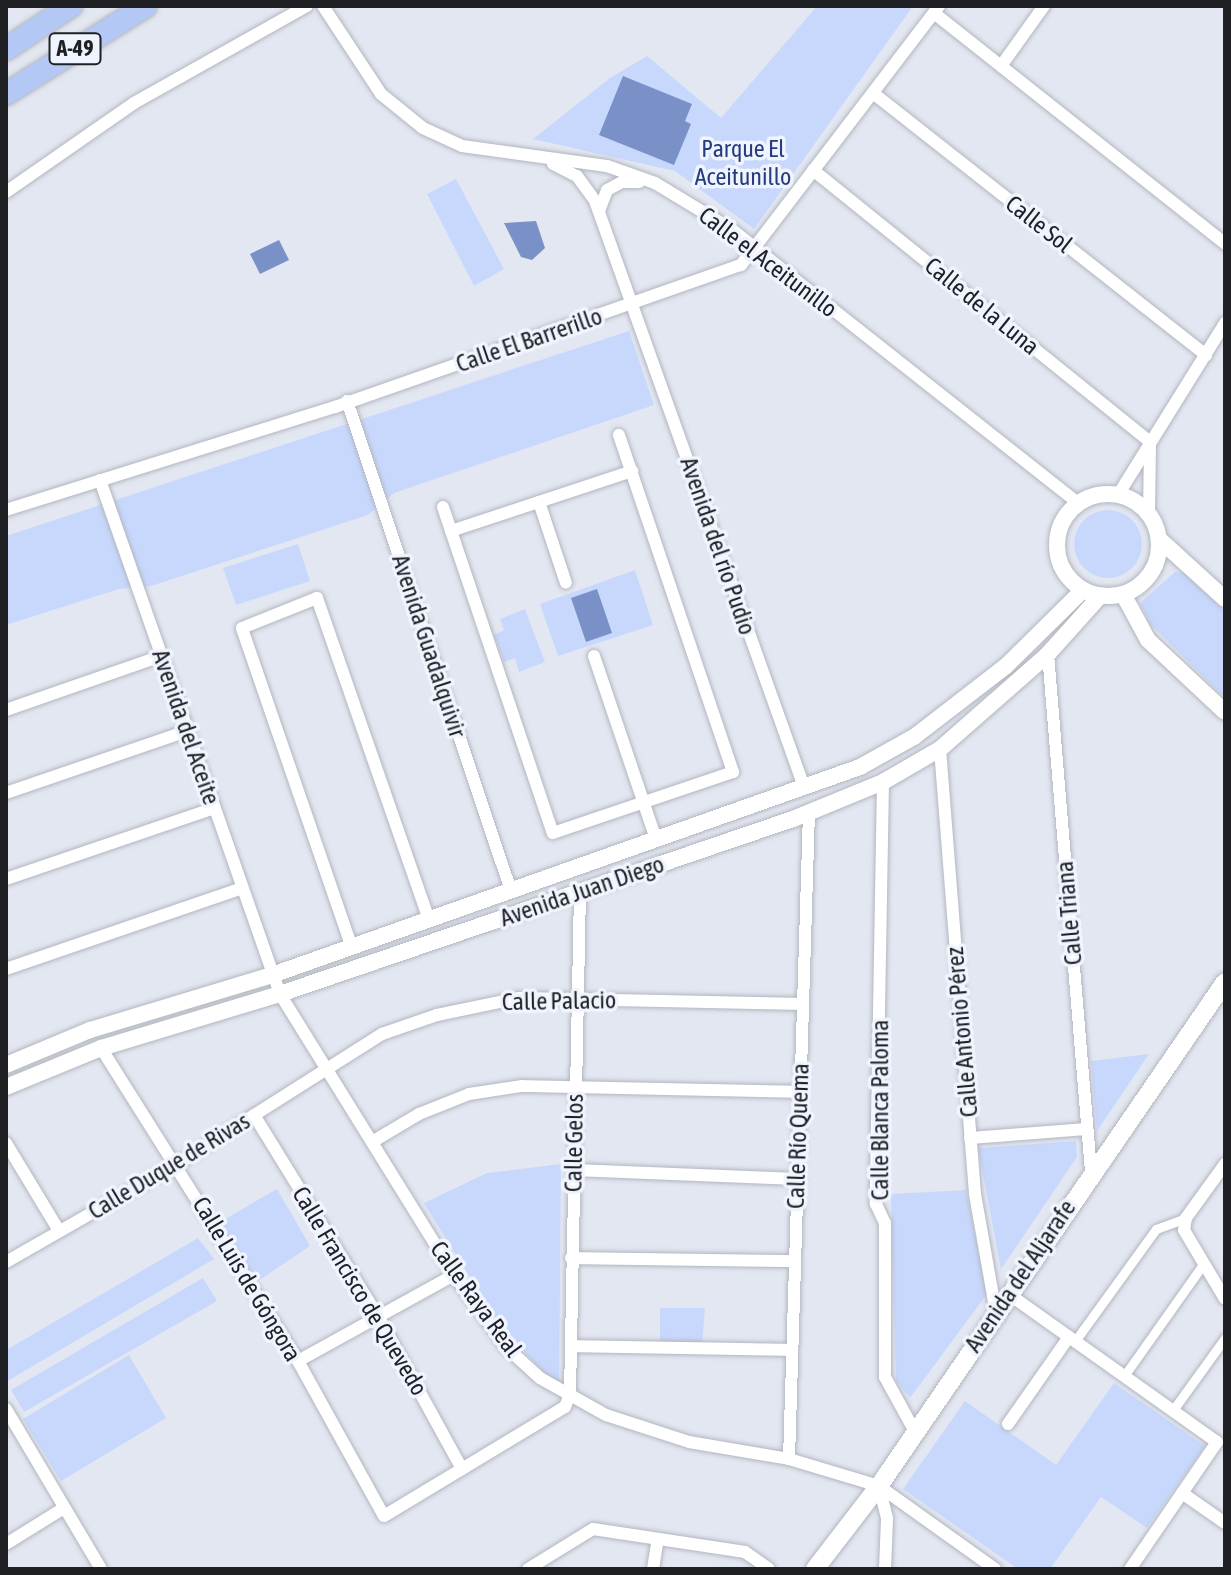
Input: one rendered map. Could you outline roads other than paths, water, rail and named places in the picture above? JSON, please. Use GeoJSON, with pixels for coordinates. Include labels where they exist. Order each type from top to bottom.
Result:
{"type":"FeatureCollection","features":[{"type":"Feature","properties":{"kind":"highway","name":"A-49"},"geometry":{"type":"LineString","coordinates":[[6,49],[71,6]]}},
{"type":"Feature","properties":{"kind":"highway","name":"A-49"},"geometry":{"type":"LineString","coordinates":[[6,94],[146,6]]}},
{"type":"Feature","properties":{"kind":"main road","name":"Avenida del Aljarafe"},"geometry":{"type":"LineString","coordinates":[[815,1569],[879,1486],[1091,1172],[1225,982]]}},
{"type":"Feature","properties":{"kind":"street"},"geometry":{"type":"LineString","coordinates":[[6,192],[134,103],[307,6]]}},
{"type":"Feature","properties":{"kind":"street","name":"Calle el Aceitunillo"},"geometry":{"type":"LineString","coordinates":[[323,6],[381,94],[423,128],[462,146],[607,166],[655,183],[755,249],[1078,503]]}},
{"type":"Feature","properties":{"kind":"street"},"geometry":{"type":"LineString","coordinates":[[1001,66],[1044,6]]}},
{"type":"Feature","properties":{"kind":"street"},"geometry":{"type":"LineString","coordinates":[[935,8],[1001,66],[1225,244]]}},
{"type":"Feature","properties":{"kind":"street","name":"Calle El Barrerillo"},"geometry":{"type":"LineString","coordinates":[[6,510],[347,401],[633,305],[741,265],[935,8]]}},
{"type":"Feature","properties":{"kind":"street","name":"Calle Sol"},"geometry":{"type":"LineString","coordinates":[[873,93],[1206,355]]}},
{"type":"Feature","properties":{"kind":"street","name":"Avenida del río Pudio"},"geometry":{"type":"LineString","coordinates":[[543,159],[577,176],[599,211],[804,787]]}},
{"type":"Feature","properties":{"kind":"street","name":"Calle de la Luna"},"geometry":{"type":"LineString","coordinates":[[813,170],[1150,442]]}},
{"type":"Feature","properties":{"kind":"street"},"geometry":{"type":"LineString","coordinates":[[599,211],[607,190],[622,182],[655,183]]}},
{"type":"Feature","properties":{"kind":"street"},"geometry":{"type":"LineString","coordinates":[[1118,495],[1225,323]]}},
{"type":"Feature","properties":{"kind":"street","name":"Avenida Guadalquivir"},"geometry":{"type":"LineString","coordinates":[[347,401],[511,891]]}},
{"type":"Feature","properties":{"kind":"street"},"geometry":{"type":"LineString","coordinates":[[443,507],[553,833],[733,772],[619,435]]}},
{"type":"Feature","properties":{"kind":"street"},"geometry":{"type":"LineString","coordinates":[[1150,442],[1149,514],[1159,539],[1225,599]]}},
{"type":"Feature","properties":{"kind":"street"},"geometry":{"type":"LineString","coordinates":[[451,531],[632,471]]}},
{"type":"Feature","properties":{"kind":"street","name":"Avenida del Aceite"},"geometry":{"type":"LineString","coordinates":[[100,480],[280,994]]}},
{"type":"Feature","properties":{"kind":"street"},"geometry":{"type":"LineString","coordinates":[[1149,514],[1118,495],[1078,503],[1066,516],[1057,548],[1061,565],[1083,590],[1100,596],[1123,594],[1147,579],[1155,567],[1159,539]]}},
{"type":"Feature","properties":{"kind":"street"},"geometry":{"type":"LineString","coordinates":[[539,502],[566,583]]}},
{"type":"Feature","properties":{"kind":"street","name":"Avenida Juan Diego"},"geometry":{"type":"LineString","coordinates":[[6,1065],[90,1030],[272,975],[511,891],[655,836],[860,767],[914,737],[1006,666],[1083,590]]}},
{"type":"Feature","properties":{"kind":"street"},"geometry":{"type":"LineString","coordinates":[[1123,594],[1148,640],[1225,712]]}},
{"type":"Feature","properties":{"kind":"street","name":"Avenida Juan Diego"},"geometry":{"type":"LineString","coordinates":[[6,1087],[101,1048],[280,994],[809,812],[883,782],[940,749],[1048,654],[1100,596]]}},
{"type":"Feature","properties":{"kind":"street"},"geometry":{"type":"LineString","coordinates":[[351,945],[242,628],[317,598],[429,920]]}},
{"type":"Feature","properties":{"kind":"street","name":"Calle Triana"},"geometry":{"type":"LineString","coordinates":[[1048,654],[1091,1172]]}},
{"type":"Feature","properties":{"kind":"street"},"geometry":{"type":"LineString","coordinates":[[6,710],[161,656]]}},
{"type":"Feature","properties":{"kind":"street"},"geometry":{"type":"LineString","coordinates":[[594,656],[655,836]]}},
{"type":"Feature","properties":{"kind":"street"},"geometry":{"type":"LineString","coordinates":[[6,793],[187,731]]}},
{"type":"Feature","properties":{"kind":"street","name":"Calle Antonio Pérez"},"geometry":{"type":"LineString","coordinates":[[940,749],[970,1138],[996,1313]]}},
{"type":"Feature","properties":{"kind":"street","name":"Calle Blanca Paloma"},"geometry":{"type":"LineString","coordinates":[[883,782],[876,1204],[885,1223],[885,1377],[914,1430]]}},
{"type":"Feature","properties":{"kind":"street"},"geometry":{"type":"LineString","coordinates":[[6,879],[214,808]]}},
{"type":"Feature","properties":{"kind":"street","name":"Calle Río Quema"},"geometry":{"type":"LineString","coordinates":[[789,1459],[809,812]]}},
{"type":"Feature","properties":{"kind":"street"},"geometry":{"type":"LineString","coordinates":[[6,969],[242,888]]}},
{"type":"Feature","properties":{"kind":"street","name":"Calle Gelos"},"geometry":{"type":"LineString","coordinates":[[570,1394],[580,891]]}},
{"type":"Feature","properties":{"kind":"street","name":"Calle Raya Real"},"geometry":{"type":"LineString","coordinates":[[280,994],[329,1067],[454,1275],[506,1347],[540,1378],[647,1430],[789,1459],[879,1486],[995,1569]]}},
{"type":"Feature","properties":{"kind":"street","name":"Calle Palacio"},"geometry":{"type":"LineString","coordinates":[[329,1067],[382,1034],[437,1015],[519,998],[803,1004]]}},
{"type":"Feature","properties":{"kind":"street","name":"Calle Luis de Góngora"},"geometry":{"type":"LineString","coordinates":[[101,1048],[177,1164],[298,1361],[384,1516],[462,1469]]}},
{"type":"Feature","properties":{"kind":"street","name":"Calle Duque de Rivas"},"geometry":{"type":"LineString","coordinates":[[6,1262],[177,1164],[329,1067]]}},
{"type":"Feature","properties":{"kind":"street"},"geometry":{"type":"LineString","coordinates":[[372,1142],[419,1114],[469,1094],[575,1083],[800,1092]]}},
{"type":"Feature","properties":{"kind":"street","name":"Calle Francisco de Quevedo"},"geometry":{"type":"LineString","coordinates":[[254,1115],[379,1318],[462,1469]]}},
{"type":"Feature","properties":{"kind":"street"},"geometry":{"type":"LineString","coordinates":[[970,1138],[1087,1129]]}},
{"type":"Feature","properties":{"kind":"street"},"geometry":{"type":"LineString","coordinates":[[6,1143],[59,1231]]}},
{"type":"Feature","properties":{"kind":"street"},"geometry":{"type":"LineString","coordinates":[[1225,1164],[1186,1218],[1184,1230],[1225,1299]]}},
{"type":"Feature","properties":{"kind":"street"},"geometry":{"type":"LineString","coordinates":[[574,1170],[797,1179]]}},
{"type":"Feature","properties":{"kind":"street"},"geometry":{"type":"LineString","coordinates":[[1008,1424],[1156,1229],[1186,1218]]}},
{"type":"Feature","properties":{"kind":"street"},"geometry":{"type":"LineString","coordinates":[[571,1258],[794,1261]]}},
{"type":"Feature","properties":{"kind":"street"},"geometry":{"type":"LineString","coordinates":[[1124,1376],[1204,1263]]}},
{"type":"Feature","properties":{"kind":"street"},"geometry":{"type":"LineString","coordinates":[[298,1361],[454,1275]]}},
{"type":"Feature","properties":{"kind":"street"},"geometry":{"type":"LineString","coordinates":[[1010,1295],[1173,1410],[1221,1440],[1130,1569]]}},
{"type":"Feature","properties":{"kind":"street"},"geometry":{"type":"LineString","coordinates":[[1173,1410],[1225,1338]]}},
{"type":"Feature","properties":{"kind":"street"},"geometry":{"type":"LineString","coordinates":[[571,1346],[791,1350]]}},
{"type":"Feature","properties":{"kind":"street"},"geometry":{"type":"LineString","coordinates":[[462,1469],[565,1407],[570,1394]]}},
{"type":"Feature","properties":{"kind":"street"},"geometry":{"type":"LineString","coordinates":[[6,1409],[101,1569]]}},
{"type":"Feature","properties":{"kind":"street"},"geometry":{"type":"LineString","coordinates":[[879,1486],[887,1519],[885,1569]]}},
{"type":"Feature","properties":{"kind":"street"},"geometry":{"type":"LineString","coordinates":[[1182,1493],[1225,1523]]}},
{"type":"Feature","properties":{"kind":"street"},"geometry":{"type":"LineString","coordinates":[[6,1544],[64,1508]]}},
{"type":"Feature","properties":{"kind":"street"},"geometry":{"type":"LineString","coordinates":[[528,1569],[593,1529],[745,1552],[769,1569]]}},
{"type":"Feature","properties":{"kind":"street"},"geometry":{"type":"LineString","coordinates":[[653,1569],[658,1539]]}},
{"type":"Feature","properties":{"kind":"park label","name":"Parque El Aceitunillo"},"geometry":{"type":"Point","coordinates":[743,163]}}]}
